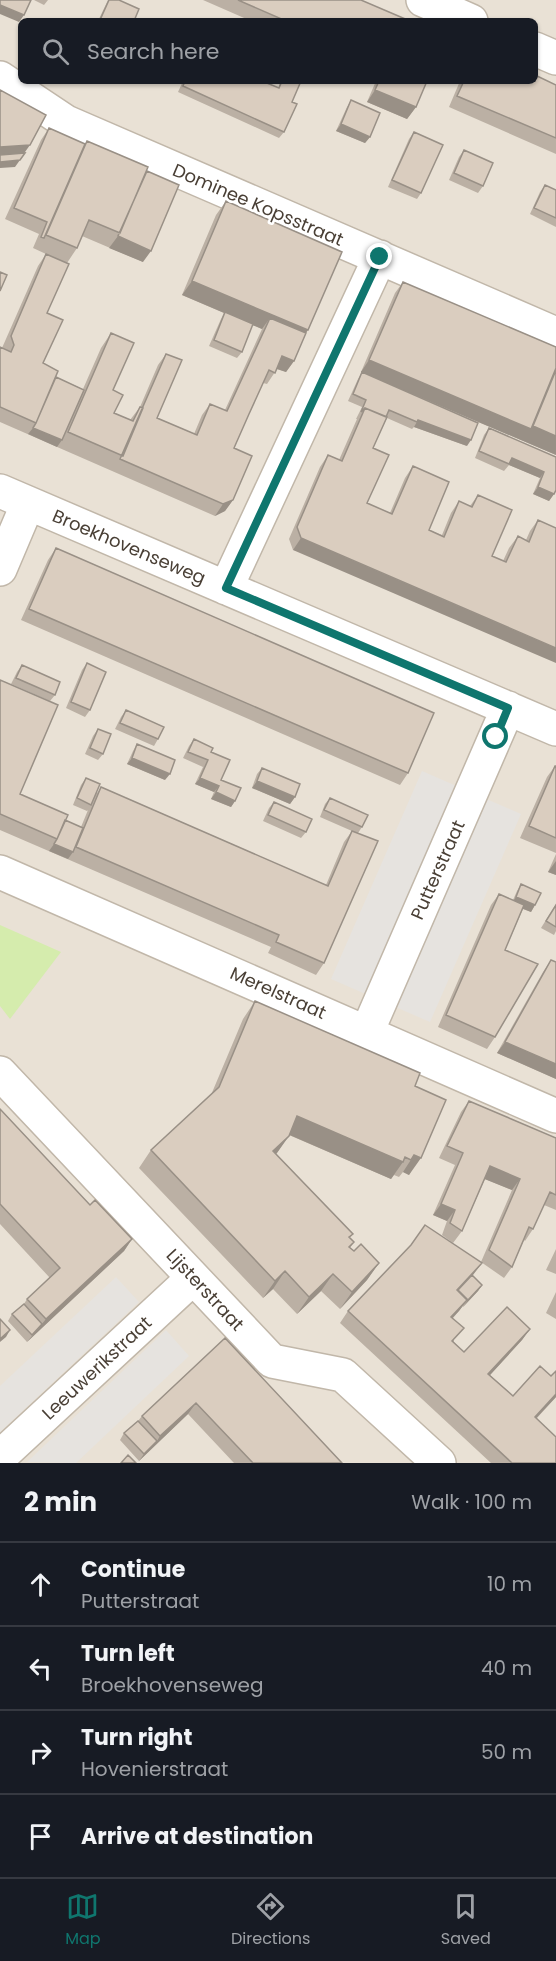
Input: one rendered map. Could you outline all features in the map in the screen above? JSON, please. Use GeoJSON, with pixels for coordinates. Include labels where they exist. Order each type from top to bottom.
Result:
{"type":"FeatureCollection","features":[{"type":"Feature","properties":{"kind":"street"},"geometry":{"type":"LineString","coordinates":[[423,0],[464,18]]}},
{"type":"Feature","properties":{"kind":"street"},"geometry":{"type":"LineString","coordinates":[[538,50],[556,58]]}},
{"type":"Feature","properties":{"kind":"street","name":"Dominee Kopsstraat"},"geometry":{"type":"LineString","coordinates":[[0,78],[66,122],[556,334]]}},
{"type":"Feature","properties":{"kind":"street"},"geometry":{"type":"LineString","coordinates":[[226,588],[380,257]]}},
{"type":"Feature","properties":{"kind":"street"},"geometry":{"type":"LineString","coordinates":[[0,569],[14,497]]}},
{"type":"Feature","properties":{"kind":"street","name":"Broekhovenseweg"},"geometry":{"type":"LineString","coordinates":[[14,497],[556,729]]}},
{"type":"Feature","properties":{"kind":"street","name":"Putterstraat"},"geometry":{"type":"LineString","coordinates":[[367,1032],[508,708]]}},
{"type":"Feature","properties":{"kind":"street","name":"Merelstraat"},"geometry":{"type":"LineString","coordinates":[[0,872],[556,1116]]}},
{"type":"Feature","properties":{"kind":"street","name":"Lijsterstraat"},"geometry":{"type":"LineString","coordinates":[[0,1072],[272,1361],[344,1375],[439,1463]]}},
{"type":"Feature","properties":{"kind":"street","name":"Leeuwerikstraat"},"geometry":{"type":"LineString","coordinates":[[0,1457],[193,1278]]}},
{"type":"Feature","properties":{"kind":"shaded area"},"geometry":{"type":"Polygon","coordinates":[[[0,0],[556,0],[556,1463],[0,1463],[0,0]]]}},
{"type":"Feature","properties":{"kind":"shaded area"},"geometry":{"type":"Polygon","coordinates":[[[422,771],[521,814],[430,1022],[331,979],[422,771]]]}},
{"type":"Feature","properties":{"kind":"shaded area"},"geometry":{"type":"Polygon","coordinates":[[[116,1277],[139,1302],[0,1432],[0,1386],[116,1277]]]}},
{"type":"Feature","properties":{"kind":"shaded area"},"geometry":{"type":"Polygon","coordinates":[[[166,1330],[189,1356],[76,1463],[27,1462],[166,1330]]]}},
{"type":"Feature","properties":{"kind":"green space"},"geometry":{"type":"Polygon","coordinates":[[[0,925],[61,952],[10,1019],[0,1006],[0,925]]]}},
{"type":"Feature","properties":{"kind":"building"},"geometry":{"type":"Polygon","coordinates":[[[0,0],[31,0],[24,15],[0,5],[0,0]]]}},
{"type":"Feature","properties":{"kind":"building"},"geometry":{"type":"Polygon","coordinates":[[[109,0],[119,0],[139,9],[135,18],[101,18],[109,0]]]}},
{"type":"Feature","properties":{"kind":"building"},"geometry":{"type":"Polygon","coordinates":[[[238,0],[361,0],[403,18],[279,18],[238,0]]]}},
{"type":"Feature","properties":{"kind":"building"},"geometry":{"type":"Polygon","coordinates":[[[538,76],[556,85],[556,138],[457,96],[463,84],[538,84],[538,76]]]}},
{"type":"Feature","properties":{"kind":"building"},"geometry":{"type":"Polygon","coordinates":[[[184,84],[269,84],[279,88],[281,84],[300,84],[292,102],[297,104],[284,132],[183,86],[184,84]]]}},
{"type":"Feature","properties":{"kind":"building"},"geometry":{"type":"Polygon","coordinates":[[[378,84],[426,84],[416,107],[375,90],[378,84]]]}},
{"type":"Feature","properties":{"kind":"building"},"geometry":{"type":"Polygon","coordinates":[[[0,90],[46,115],[30,145],[0,147],[0,90]]]}},
{"type":"Feature","properties":{"kind":"building"},"geometry":{"type":"Polygon","coordinates":[[[351,100],[380,113],[370,137],[341,124],[351,100]]]}},
{"type":"Feature","properties":{"kind":"building"},"geometry":{"type":"Polygon","coordinates":[[[49,128],[85,144],[44,238],[41,237],[47,222],[14,208],[49,128]]]}},
{"type":"Feature","properties":{"kind":"building"},"geometry":{"type":"Polygon","coordinates":[[[414,132],[443,145],[421,193],[392,180],[414,132]]]}},
{"type":"Feature","properties":{"kind":"building"},"geometry":{"type":"Polygon","coordinates":[[[87,141],[148,167],[120,233],[89,220],[77,248],[46,235],[87,141]]]}},
{"type":"Feature","properties":{"kind":"building"},"geometry":{"type":"Polygon","coordinates":[[[464,150],[493,163],[483,186],[454,173],[464,150]]]}},
{"type":"Feature","properties":{"kind":"building"},"geometry":{"type":"Polygon","coordinates":[[[25,153],[20,160],[0,162],[0,155],[25,153]]]}},
{"type":"Feature","properties":{"kind":"building"},"geometry":{"type":"Polygon","coordinates":[[[147,171],[179,185],[151,251],[118,236],[147,171]]]}},
{"type":"Feature","properties":{"kind":"building"},"geometry":{"type":"Polygon","coordinates":[[[545,185],[556,190],[556,218],[534,208],[545,185]]]}},
{"type":"Feature","properties":{"kind":"building"},"geometry":{"type":"Polygon","coordinates":[[[226,201],[342,252],[308,330],[192,281],[226,201]]]}},
{"type":"Feature","properties":{"kind":"building"},"geometry":{"type":"Polygon","coordinates":[[[46,254],[69,264],[47,313],[63,320],[43,363],[58,371],[36,423],[0,407],[0,347],[11,352],[14,345],[11,336],[46,254]]]}},
{"type":"Feature","properties":{"kind":"building"},"geometry":{"type":"Polygon","coordinates":[[[0,272],[7,275],[0,291],[0,272]]]}},
{"type":"Feature","properties":{"kind":"building"},"geometry":{"type":"Polygon","coordinates":[[[403,282],[556,347],[556,368],[531,429],[369,360],[403,282]]]}},
{"type":"Feature","properties":{"kind":"building"},"geometry":{"type":"Polygon","coordinates":[[[225,312],[253,324],[242,352],[214,340],[225,312]]]}},
{"type":"Feature","properties":{"kind":"building"},"geometry":{"type":"Polygon","coordinates":[[[270,318],[306,333],[294,361],[282,356],[275,373],[269,370],[234,448],[252,456],[233,500],[223,504],[120,459],[166,354],[182,360],[157,418],[197,435],[210,404],[227,411],[270,318]]]}},
{"type":"Feature","properties":{"kind":"building"},"geometry":{"type":"Polygon","coordinates":[[[111,333],[134,343],[113,390],[123,395],[114,413],[133,421],[140,407],[143,408],[123,456],[68,432],[111,333]]]}},
{"type":"Feature","properties":{"kind":"building"},"geometry":{"type":"Polygon","coordinates":[[[556,370],[556,436],[533,426],[556,370]]]}},
{"type":"Feature","properties":{"kind":"building"},"geometry":{"type":"Polygon","coordinates":[[[362,372],[478,423],[471,440],[389,410],[386,417],[365,408],[361,412],[366,400],[353,394],[362,372]]]}},
{"type":"Feature","properties":{"kind":"building"},"geometry":{"type":"Polygon","coordinates":[[[56,377],[84,390],[62,440],[33,428],[56,377]]]}},
{"type":"Feature","properties":{"kind":"building"},"geometry":{"type":"Polygon","coordinates":[[[365,408],[387,417],[373,448],[389,455],[367,503],[392,514],[413,466],[449,482],[429,530],[444,537],[459,501],[472,507],[478,495],[512,510],[492,556],[506,562],[518,536],[529,542],[538,520],[556,528],[556,648],[301,538],[297,527],[328,455],[342,461],[365,408]]]}},
{"type":"Feature","properties":{"kind":"building"},"geometry":{"type":"Polygon","coordinates":[[[489,428],[556,457],[554,494],[538,487],[544,472],[512,458],[509,464],[479,451],[489,428]]]}},
{"type":"Feature","properties":{"kind":"building"},"geometry":{"type":"Polygon","coordinates":[[[56,548],[434,713],[408,773],[29,609],[56,548]]]}},
{"type":"Feature","properties":{"kind":"building"},"geometry":{"type":"Polygon","coordinates":[[[87,663],[106,672],[90,710],[71,702],[87,663]]]}},
{"type":"Feature","properties":{"kind":"building"},"geometry":{"type":"Polygon","coordinates":[[[22,665],[60,682],[55,695],[16,678],[22,665]]]}},
{"type":"Feature","properties":{"kind":"building"},"geometry":{"type":"Polygon","coordinates":[[[0,680],[58,705],[20,794],[68,815],[57,839],[0,814],[0,680]]]}},
{"type":"Feature","properties":{"kind":"building"},"geometry":{"type":"Polygon","coordinates":[[[126,710],[164,727],[158,739],[120,723],[126,710]]]}},
{"type":"Feature","properties":{"kind":"building"},"geometry":{"type":"Polygon","coordinates":[[[98,729],[111,734],[103,754],[90,748],[98,729]]]}},
{"type":"Feature","properties":{"kind":"building"},"geometry":{"type":"Polygon","coordinates":[[[194,739],[213,748],[211,752],[230,760],[221,780],[241,788],[235,801],[216,792],[219,786],[200,778],[208,760],[188,752],[194,739]]]}},
{"type":"Feature","properties":{"kind":"building"},"geometry":{"type":"Polygon","coordinates":[[[137,744],[175,760],[170,774],[132,758],[137,744]]]}},
{"type":"Feature","properties":{"kind":"building"},"geometry":{"type":"Polygon","coordinates":[[[556,766],[556,838],[529,826],[556,766]]]}},
{"type":"Feature","properties":{"kind":"building"},"geometry":{"type":"Polygon","coordinates":[[[262,768],[300,784],[295,797],[257,781],[262,768]]]}},
{"type":"Feature","properties":{"kind":"building"},"geometry":{"type":"Polygon","coordinates":[[[86,778],[100,784],[91,805],[77,798],[86,778]]]}},
{"type":"Feature","properties":{"kind":"building"},"geometry":{"type":"Polygon","coordinates":[[[101,787],[328,886],[352,831],[378,841],[324,963],[276,942],[279,935],[76,847],[101,787]]]}},
{"type":"Feature","properties":{"kind":"building"},"geometry":{"type":"Polygon","coordinates":[[[330,798],[368,815],[362,827],[324,810],[330,798]]]}},
{"type":"Feature","properties":{"kind":"building"},"geometry":{"type":"Polygon","coordinates":[[[274,802],[312,819],[306,832],[268,815],[274,802]]]}},
{"type":"Feature","properties":{"kind":"building"},"geometry":{"type":"Polygon","coordinates":[[[65,820],[83,828],[73,852],[54,844],[65,820]]]}},
{"type":"Feature","properties":{"kind":"building"},"geometry":{"type":"Polygon","coordinates":[[[521,884],[541,893],[535,905],[516,897],[521,884]]]}},
{"type":"Feature","properties":{"kind":"building"},"geometry":{"type":"Polygon","coordinates":[[[499,894],[524,905],[505,950],[538,964],[495,1037],[446,1015],[499,894]]]}},
{"type":"Feature","properties":{"kind":"building"},"geometry":{"type":"Polygon","coordinates":[[[556,905],[556,927],[546,921],[556,905]]]}},
{"type":"Feature","properties":{"kind":"building"},"geometry":{"type":"Polygon","coordinates":[[[551,960],[556,962],[556,1064],[505,1042],[551,960]]]}},
{"type":"Feature","properties":{"kind":"building"},"geometry":{"type":"Polygon","coordinates":[[[255,1001],[420,1073],[415,1086],[446,1100],[421,1158],[414,1155],[411,1160],[405,1157],[403,1162],[297,1116],[289,1136],[273,1151],[353,1234],[349,1237],[354,1242],[349,1247],[354,1251],[361,1244],[379,1263],[352,1292],[333,1274],[309,1297],[285,1271],[275,1281],[151,1150],[219,1087],[255,1001]]]}},
{"type":"Feature","properties":{"kind":"building"},"geometry":{"type":"Polygon","coordinates":[[[469,1101],[556,1138],[556,1195],[550,1192],[533,1229],[529,1227],[512,1267],[489,1250],[520,1179],[490,1166],[462,1231],[450,1223],[455,1210],[441,1204],[463,1153],[447,1146],[469,1101]]]}},
{"type":"Feature","properties":{"kind":"building"},"geometry":{"type":"Polygon","coordinates":[[[0,1109],[90,1205],[95,1200],[132,1239],[46,1319],[27,1299],[60,1268],[0,1204],[0,1109]]]}},
{"type":"Feature","properties":{"kind":"building"},"geometry":{"type":"Polygon","coordinates":[[[425,1225],[482,1263],[457,1290],[467,1300],[451,1317],[464,1328],[452,1341],[464,1352],[507,1307],[530,1329],[488,1374],[513,1396],[540,1366],[551,1376],[556,1371],[556,1394],[535,1417],[556,1437],[556,1463],[512,1463],[348,1311],[411,1245],[425,1225]]]}},
{"type":"Feature","properties":{"kind":"building"},"geometry":{"type":"Polygon","coordinates":[[[472,1275],[482,1285],[468,1300],[458,1290],[472,1275]]]}},
{"type":"Feature","properties":{"kind":"building"},"geometry":{"type":"Polygon","coordinates":[[[24,1304],[42,1324],[32,1335],[12,1314],[24,1304]]]}},
{"type":"Feature","properties":{"kind":"building"},"geometry":{"type":"Polygon","coordinates":[[[0,1319],[10,1330],[0,1339],[0,1319]]]}},
{"type":"Feature","properties":{"kind":"building"},"geometry":{"type":"Polygon","coordinates":[[[225,1338],[342,1463],[253,1463],[196,1403],[160,1436],[142,1416],[225,1338]]]}},
{"type":"Feature","properties":{"kind":"building"},"geometry":{"type":"Polygon","coordinates":[[[138,1421],[157,1441],[144,1454],[124,1433],[138,1421]]]}},
{"type":"Feature","properties":{"kind":"building"},"geometry":{"type":"Polygon","coordinates":[[[128,1455],[136,1463],[121,1463],[128,1455]]]}},
{"type":"Feature","properties":{"kind":"route"},"geometry":{"type":"LineString","coordinates":[[380,257],[226,588],[508,708],[496,737]]}}]}
